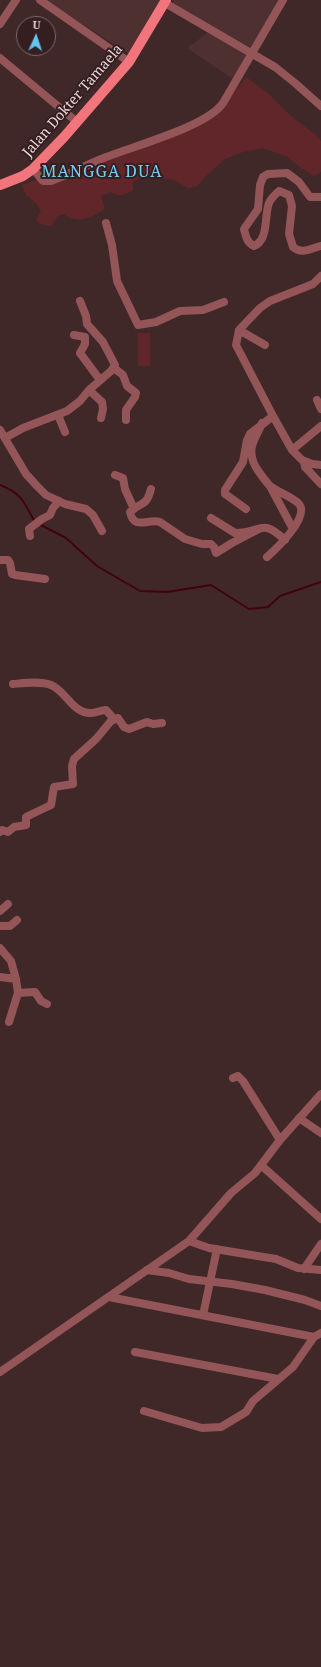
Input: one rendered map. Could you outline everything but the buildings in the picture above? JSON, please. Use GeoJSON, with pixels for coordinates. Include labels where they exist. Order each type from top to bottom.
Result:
{"type":"FeatureCollection","features":[{"type":"Feature","properties":{"kind":"main road","name":"Jalan Dokter Tamaela"},"geometry":{"type":"LineString","coordinates":[[0,185],[23,176],[33,169],[76,122],[129,62],[165,1]]}},
{"type":"Feature","properties":{"kind":"street"},"geometry":{"type":"LineString","coordinates":[[0,24],[16,0]]}},
{"type":"Feature","properties":{"kind":"street"},"geometry":{"type":"LineString","coordinates":[[40,0],[129,62]]}},
{"type":"Feature","properties":{"kind":"street"},"geometry":{"type":"LineString","coordinates":[[33,169],[43,181],[51,181],[102,159],[186,128],[215,113],[223,103],[282,0]]}},
{"type":"Feature","properties":{"kind":"street"},"geometry":{"type":"LineString","coordinates":[[165,1],[288,76],[321,106]]}},
{"type":"Feature","properties":{"kind":"street"},"geometry":{"type":"LineString","coordinates":[[0,58],[76,122]]}},
{"type":"Feature","properties":{"kind":"street"},"geometry":{"type":"LineString","coordinates":[[321,197],[310,197],[298,182],[287,173],[268,174],[263,178],[260,185],[258,209],[244,230],[249,243],[254,246],[258,244],[264,230],[269,203],[273,196],[279,191],[289,195],[292,206],[289,234],[293,247],[298,251],[302,251],[321,246]]}},
{"type":"Feature","properties":{"kind":"street"},"geometry":{"type":"LineString","coordinates":[[106,224],[112,245],[117,281],[138,325],[156,322],[180,311],[203,310],[224,302]]}},
{"type":"Feature","properties":{"kind":"street"},"geometry":{"type":"LineString","coordinates":[[321,276],[313,284],[270,301],[255,313],[240,330],[236,345],[272,416],[292,450],[304,461],[321,465]]}},
{"type":"Feature","properties":{"kind":"street"},"geometry":{"type":"LineString","coordinates":[[80,301],[86,316],[87,324],[103,342],[115,365],[114,368],[123,375],[127,386],[136,393],[126,410],[126,420]]}},
{"type":"Feature","properties":{"kind":"street"},"geometry":{"type":"LineString","coordinates":[[240,330],[265,345]]}},
{"type":"Feature","properties":{"kind":"street"},"geometry":{"type":"LineString","coordinates":[[74,335],[86,338],[85,344],[80,353],[100,380]]}},
{"type":"Feature","properties":{"kind":"street"},"geometry":{"type":"LineString","coordinates":[[5,438],[44,419],[58,415],[76,404],[89,390],[114,368]]}},
{"type":"Feature","properties":{"kind":"street"},"geometry":{"type":"LineString","coordinates":[[89,390],[102,402],[103,409],[101,418]]}},
{"type":"Feature","properties":{"kind":"street"},"geometry":{"type":"LineString","coordinates":[[317,400],[321,409]]}},
{"type":"Feature","properties":{"kind":"street"},"geometry":{"type":"LineString","coordinates":[[58,415],[65,432]]}},
{"type":"Feature","properties":{"kind":"street"},"geometry":{"type":"LineString","coordinates":[[246,509],[228,496],[225,490],[242,462],[248,437],[272,416]]}},
{"type":"Feature","properties":{"kind":"street"},"geometry":{"type":"LineString","coordinates":[[262,424],[252,444],[254,465],[270,486],[293,529]]}},
{"type":"Feature","properties":{"kind":"street"},"geometry":{"type":"LineString","coordinates":[[292,450],[321,426]]}},
{"type":"Feature","properties":{"kind":"street"},"geometry":{"type":"LineString","coordinates":[[0,430],[33,483],[46,495],[64,504],[86,509],[92,515],[102,531]]}},
{"type":"Feature","properties":{"kind":"street"},"geometry":{"type":"LineString","coordinates":[[304,461],[305,467],[321,484]]}},
{"type":"Feature","properties":{"kind":"street"},"geometry":{"type":"LineString","coordinates":[[116,475],[123,478],[125,489],[134,509]]}},
{"type":"Feature","properties":{"kind":"street"},"geometry":{"type":"LineString","coordinates":[[267,557],[285,540],[293,529],[300,512],[300,505],[270,486]]}},
{"type":"Feature","properties":{"kind":"street"},"geometry":{"type":"LineString","coordinates":[[151,489],[146,502],[131,510],[130,514],[136,522],[160,522],[185,539],[202,544],[211,544],[216,553],[259,529]]}},
{"type":"Feature","properties":{"kind":"street"},"geometry":{"type":"LineString","coordinates":[[30,536],[29,529],[50,515],[53,508],[59,501]]}},
{"type":"Feature","properties":{"kind":"street"},"geometry":{"type":"LineString","coordinates":[[211,518],[235,533],[266,527],[274,529],[285,540]]}},
{"type":"Feature","properties":{"kind":"street"},"geometry":{"type":"LineString","coordinates":[[0,560],[8,560],[12,574],[45,579]]}},
{"type":"Feature","properties":{"kind":"street"},"geometry":{"type":"LineString","coordinates":[[13,684],[51,685],[80,710],[92,714],[106,710],[114,719],[118,718],[124,727],[129,729],[146,722],[153,724],[162,723]]}},
{"type":"Feature","properties":{"kind":"street"},"geometry":{"type":"LineString","coordinates":[[0,832],[2,830],[8,832],[14,827],[26,825],[26,817],[51,805],[52,788],[72,784],[72,766],[74,759],[96,739],[114,719]]}},
{"type":"Feature","properties":{"kind":"street"},"geometry":{"type":"LineString","coordinates":[[0,911],[8,904]]}},
{"type":"Feature","properties":{"kind":"street"},"geometry":{"type":"LineString","coordinates":[[0,926],[10,926],[17,920]]}},
{"type":"Feature","properties":{"kind":"street"},"geometry":{"type":"LineString","coordinates":[[0,948],[11,961],[18,992],[9,1022]]}},
{"type":"Feature","properties":{"kind":"street"},"geometry":{"type":"LineString","coordinates":[[0,977],[16,979]]}},
{"type":"Feature","properties":{"kind":"street"},"geometry":{"type":"LineString","coordinates":[[18,992],[34,992],[41,1001],[47,1004]]}},
{"type":"Feature","properties":{"kind":"street"},"geometry":{"type":"LineString","coordinates":[[233,1078],[237,1076],[243,1081],[280,1140]]}},
{"type":"Feature","properties":{"kind":"street"},"geometry":{"type":"LineString","coordinates":[[0,1372],[189,1241],[231,1193],[262,1166],[280,1140],[321,1094]]}},
{"type":"Feature","properties":{"kind":"street"},"geometry":{"type":"LineString","coordinates":[[299,1118],[321,1133]]}},
{"type":"Feature","properties":{"kind":"street"},"geometry":{"type":"LineString","coordinates":[[262,1166],[321,1219]]}},
{"type":"Feature","properties":{"kind":"street"},"geometry":{"type":"LineString","coordinates":[[189,1241],[217,1249],[276,1259],[304,1269],[321,1270]]}},
{"type":"Feature","properties":{"kind":"street"},"geometry":{"type":"LineString","coordinates":[[304,1269],[321,1244]]}},
{"type":"Feature","properties":{"kind":"street"},"geometry":{"type":"LineString","coordinates":[[203,1315],[217,1249]]}},
{"type":"Feature","properties":{"kind":"street"},"geometry":{"type":"LineString","coordinates":[[147,1270],[169,1273],[189,1279],[232,1284],[305,1300],[321,1306]]}},
{"type":"Feature","properties":{"kind":"street"},"geometry":{"type":"LineString","coordinates":[[109,1297],[169,1310],[317,1335],[293,1367],[253,1401],[246,1412],[221,1427],[202,1428],[144,1411]]}},
{"type":"Feature","properties":{"kind":"street"},"geometry":{"type":"LineString","coordinates":[[135,1352],[278,1379]]}},
{"type":"Feature","properties":{"kind":"shaded area"},"geometry":{"type":"Polygon","coordinates":[[[44,0],[164,0],[131,55],[44,0]]]}},
{"type":"Feature","properties":{"kind":"shaded area"},"geometry":{"type":"Polygon","coordinates":[[[174,0],[279,0],[251,48],[172,3],[174,0]]]}},
{"type":"Feature","properties":{"kind":"shaded area"},"geometry":{"type":"Polygon","coordinates":[[[209,32],[248,53],[233,79],[187,48],[209,32]]]}},
{"type":"Feature","properties":{"kind":"shaded area"},"geometry":{"type":"Polygon","coordinates":[[[246,77],[269,94],[291,116],[317,136],[321,141],[321,172],[314,176],[286,156],[262,148],[243,152],[225,159],[205,177],[198,186],[188,188],[174,180],[152,175],[133,181],[133,190],[125,194],[117,195],[111,192],[101,196],[105,209],[85,219],[74,219],[64,214],[58,216],[51,226],[40,224],[36,220],[41,211],[37,204],[26,195],[22,185],[107,155],[203,118],[233,93],[246,77]]]}},
{"type":"Feature","properties":{"kind":"shaded area"},"geometry":{"type":"Polygon","coordinates":[[[138,333],[150,333],[150,366],[138,366],[138,333]]]}},
{"type":"Feature","properties":{"kind":"waterway"},"geometry":{"type":"LineString","coordinates":[[0,485],[14,492],[22,500],[35,522]]}},
{"type":"Feature","properties":{"kind":"waterway"},"geometry":{"type":"LineString","coordinates":[[39,524],[66,538],[97,566],[140,591],[167,592],[211,585],[249,609],[268,607],[280,596],[321,582]]}},
{"type":"Feature","properties":{"kind":"district","name":"MANGGA DUA"},"geometry":{"type":"Point","coordinates":[102,172]}}]}
